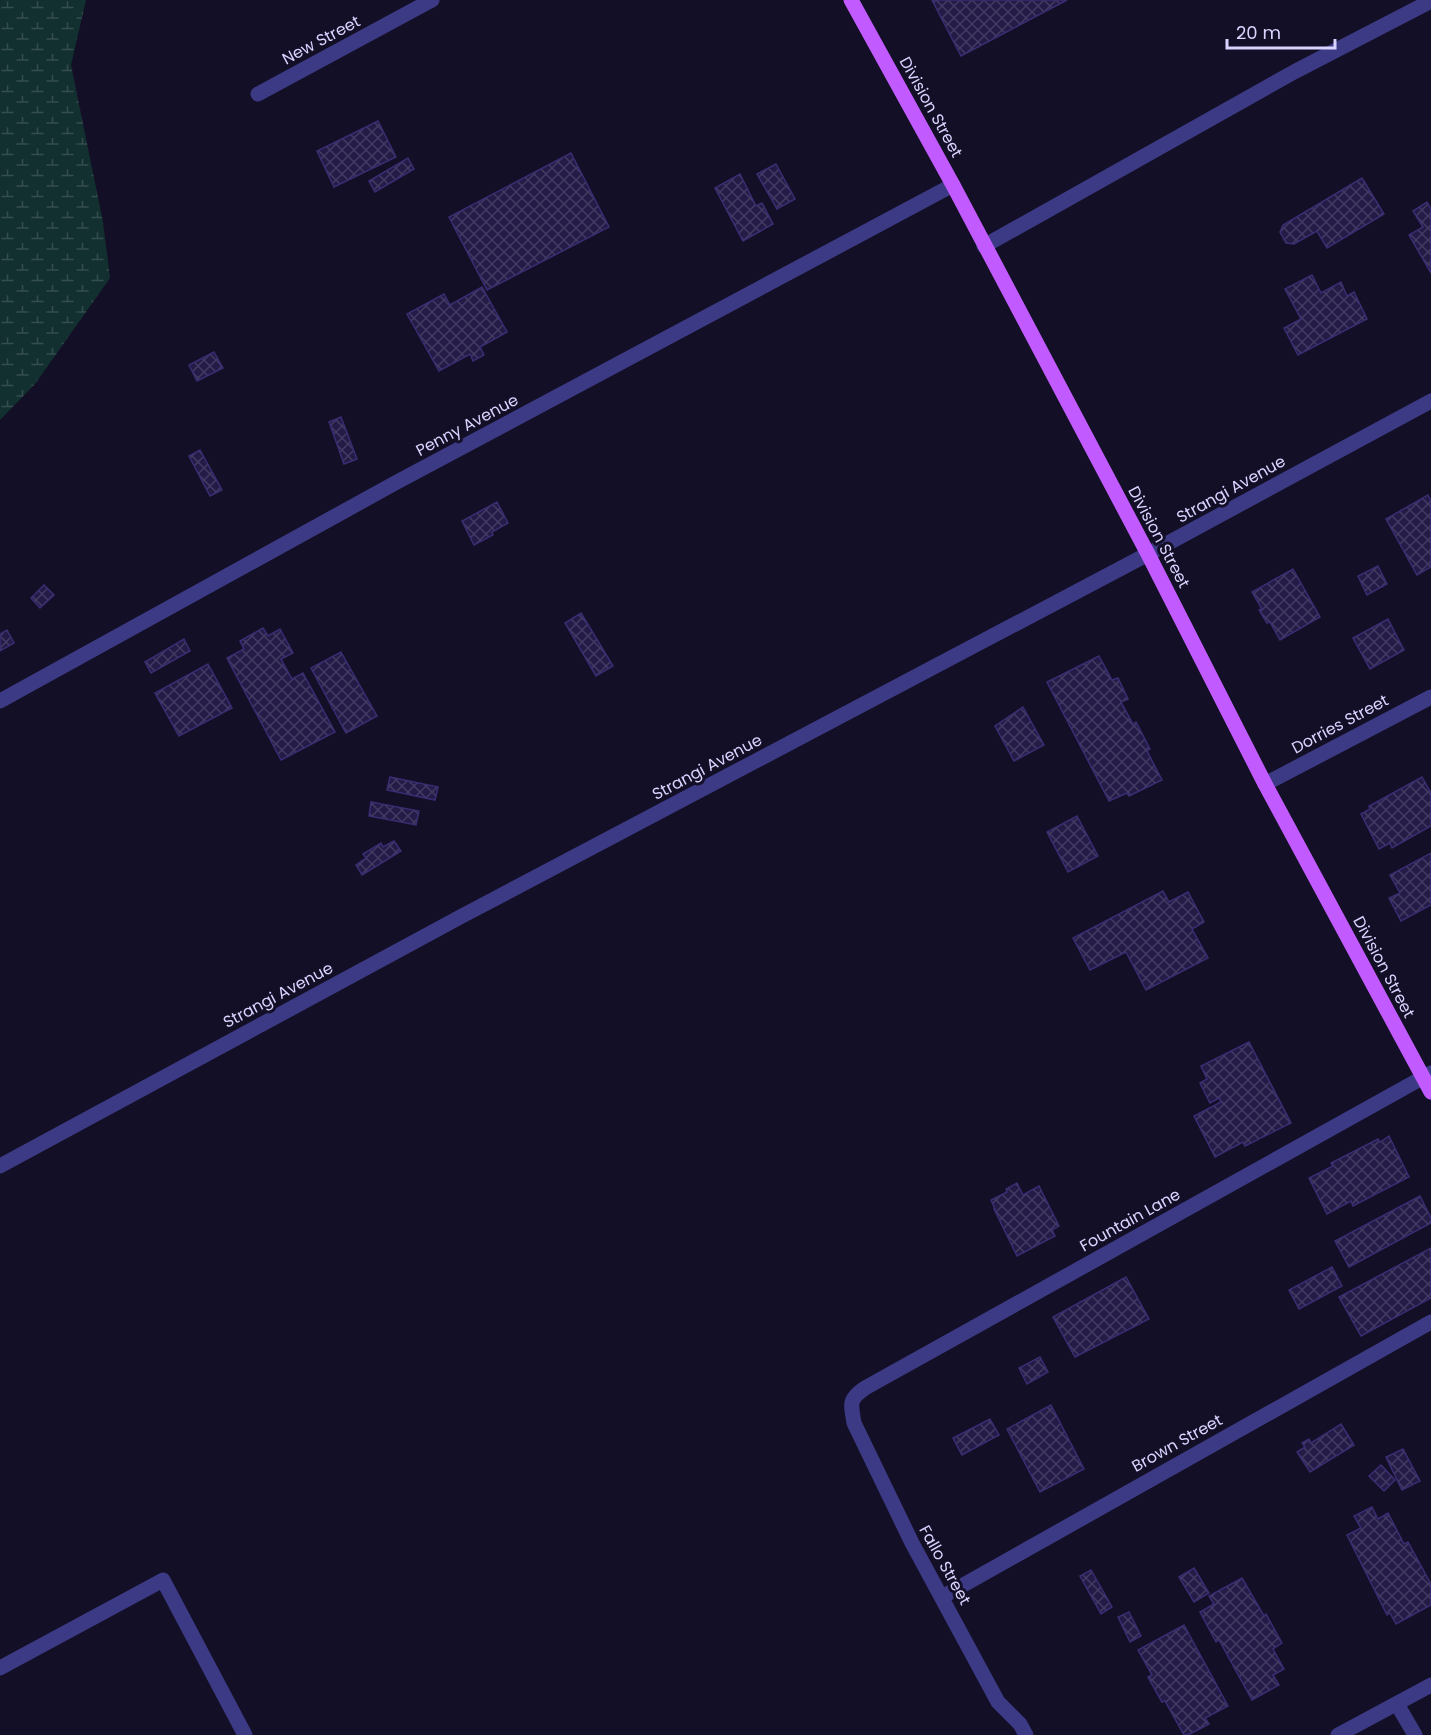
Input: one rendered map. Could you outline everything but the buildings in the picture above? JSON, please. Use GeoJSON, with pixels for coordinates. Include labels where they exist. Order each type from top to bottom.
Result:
{"type":"FeatureCollection","features":[{"type":"Feature","properties":{"kind":"main road","name":"Division Street"},"geometry":{"type":"LineString","coordinates":[[851,0],[953,185],[1148,555],[1265,784],[1427,1075],[1431,1092]]}},
{"type":"Feature","properties":{"kind":"street","name":"New Street"},"geometry":{"type":"LineString","coordinates":[[258,94],[432,0]]}},
{"type":"Feature","properties":{"kind":"street"},"geometry":{"type":"LineString","coordinates":[[984,246],[1294,72],[1431,1]]}},
{"type":"Feature","properties":{"kind":"street","name":"Penny Avenue"},"geometry":{"type":"LineString","coordinates":[[0,701],[398,482],[953,185]]}},
{"type":"Feature","properties":{"kind":"street","name":"Strangi Avenue"},"geometry":{"type":"LineString","coordinates":[[0,1166],[462,916],[1148,555],[1431,401]]}},
{"type":"Feature","properties":{"kind":"street","name":"Dorries Street"},"geometry":{"type":"LineString","coordinates":[[1265,784],[1431,697]]}},
{"type":"Feature","properties":{"kind":"street","name":"Fountain Lane"},"geometry":{"type":"LineString","coordinates":[[851,1403],[853,1397],[865,1388],[1427,1075]]}},
{"type":"Feature","properties":{"kind":"street","name":"Brown Street"},"geometry":{"type":"LineString","coordinates":[[942,1597],[1431,1322]]}},
{"type":"Feature","properties":{"kind":"street","name":"Fallo Street"},"geometry":{"type":"LineString","coordinates":[[851,1403],[854,1423],[912,1543],[998,1702],[1020,1724],[1026,1735]]}},
{"type":"Feature","properties":{"kind":"street"},"geometry":{"type":"LineString","coordinates":[[0,1668],[164,1580],[245,1735]]}},
{"type":"Feature","properties":{"kind":"street"},"geometry":{"type":"LineString","coordinates":[[1338,1735],[1431,1685]]}},
{"type":"Feature","properties":{"kind":"street"},"geometry":{"type":"LineString","coordinates":[[1397,1704],[1415,1735]]}},
{"type":"Feature","properties":{"kind":"green space"},"geometry":{"type":"Polygon","coordinates":[[[0,0],[86,0],[71,65],[103,222],[110,278],[35,384],[0,420],[0,0]]]}}]}
